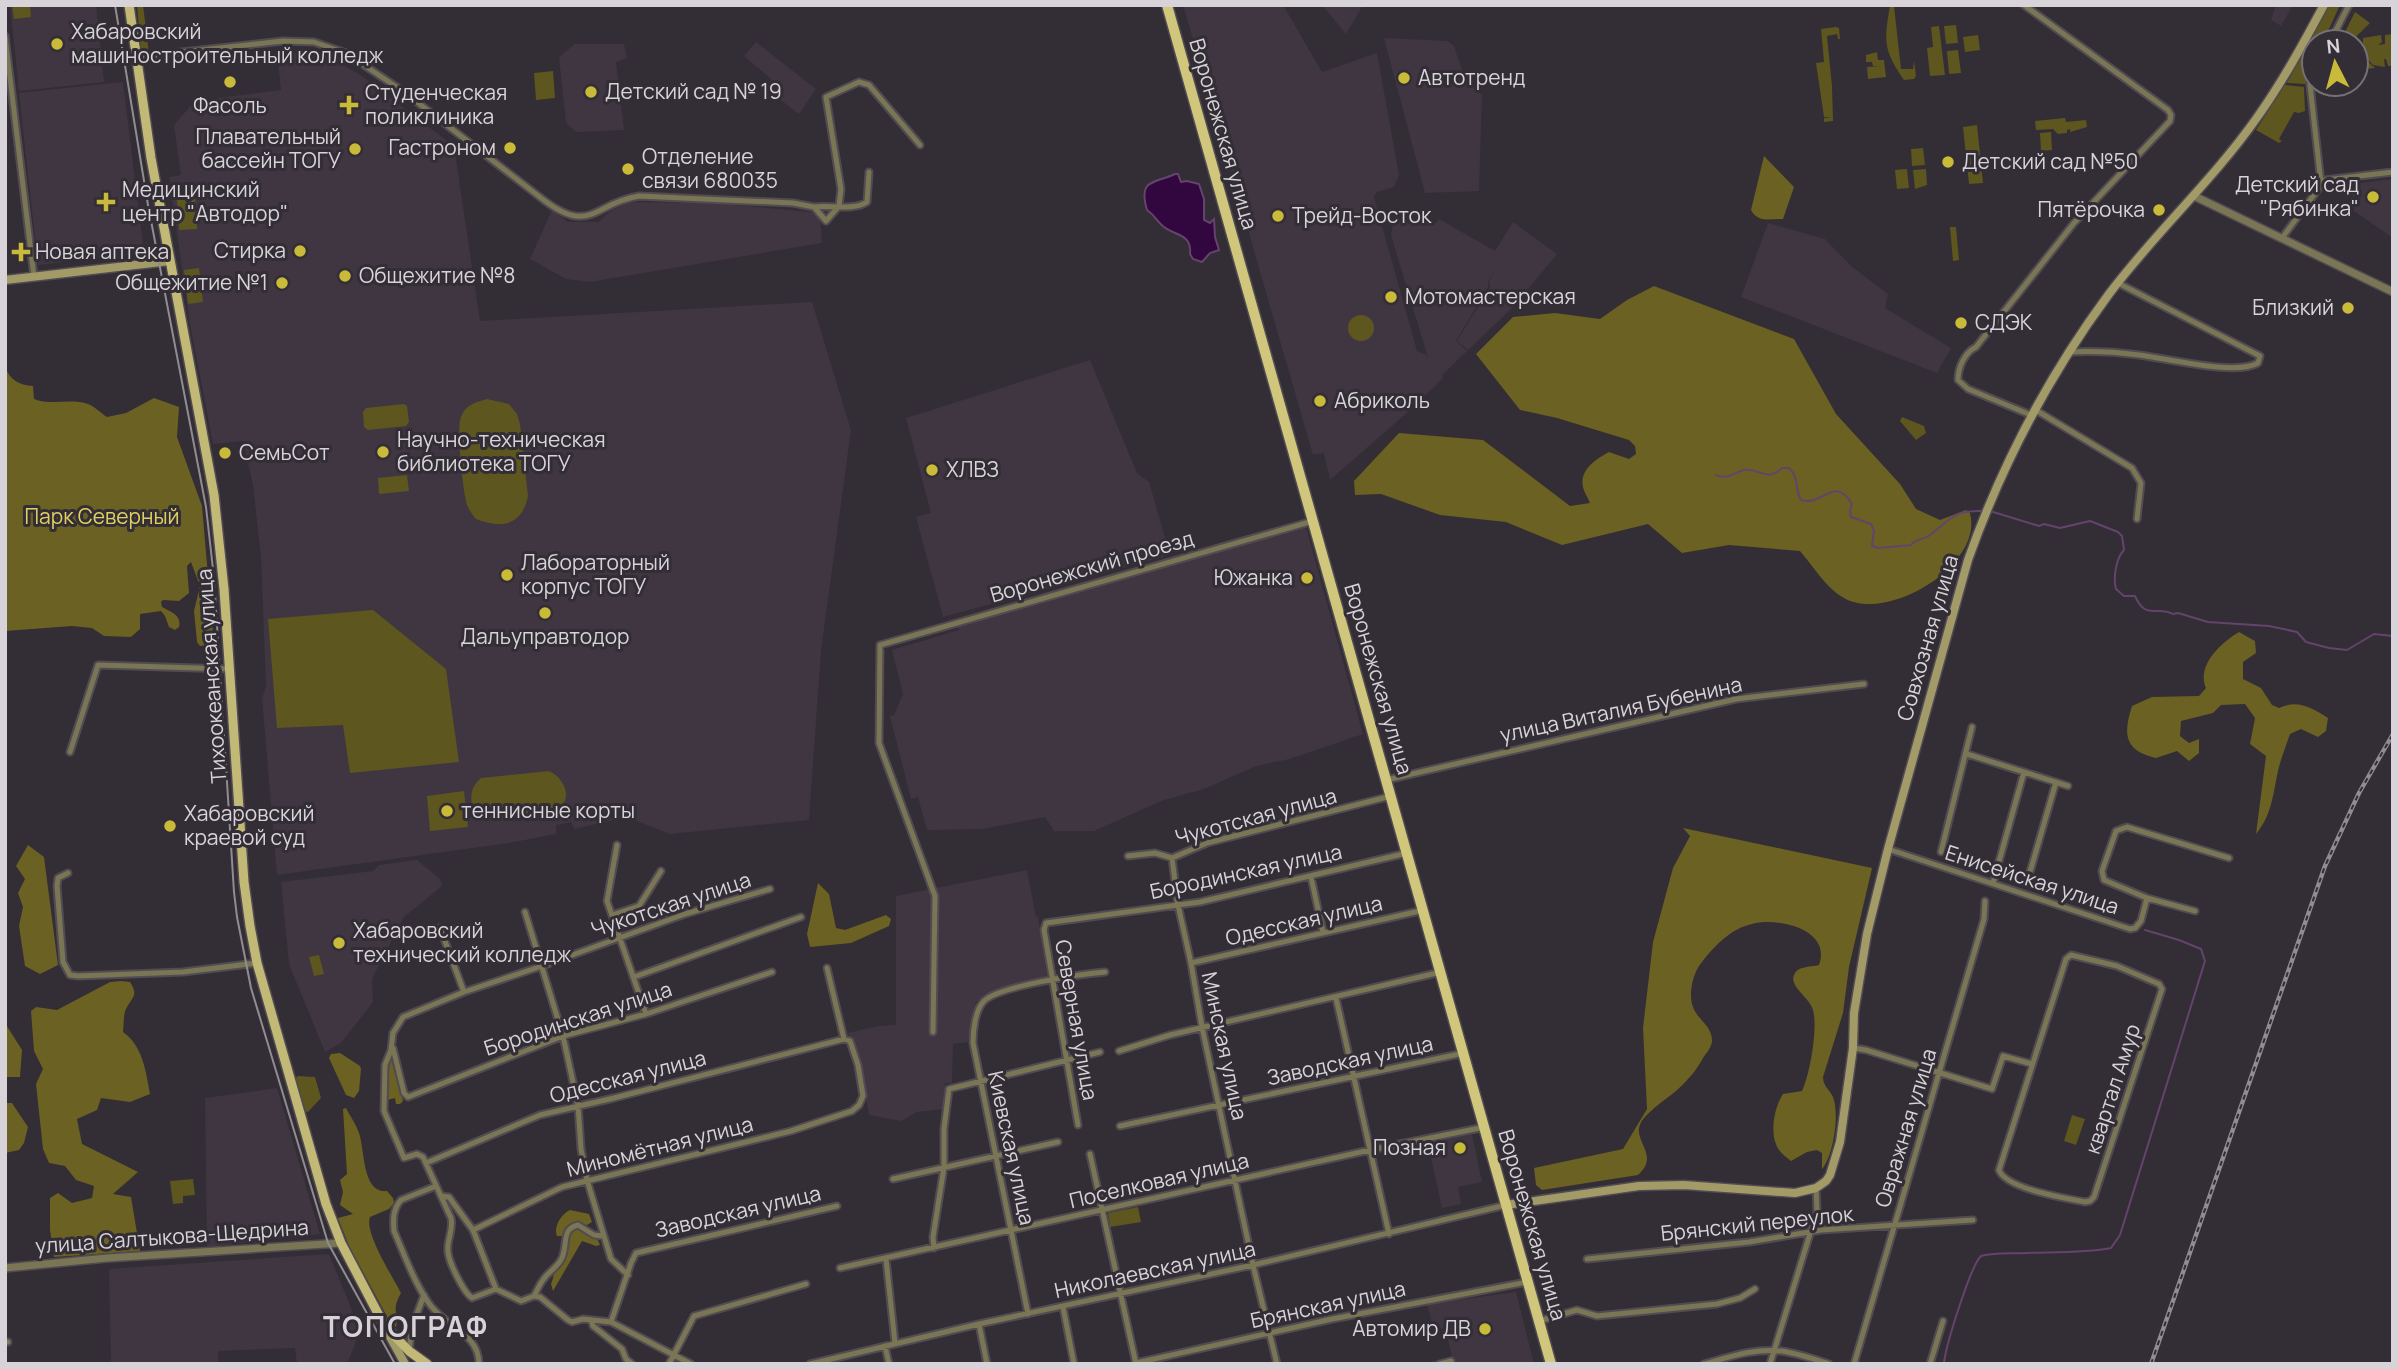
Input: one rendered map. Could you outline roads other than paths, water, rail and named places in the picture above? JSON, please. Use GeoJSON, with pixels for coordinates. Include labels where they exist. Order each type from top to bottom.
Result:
{"type":"FeatureCollection","features":[{"type":"Feature","properties":{"kind":"highway","name":"Воронежская улица"},"geometry":{"type":"LineString","coordinates":[[1167,5],[1551,1364]]}},
{"type":"Feature","properties":{"kind":"main road","name":"Тихоокеанская улица"},"geometry":{"type":"LineString","coordinates":[[129,5],[150,158],[214,495],[230,669],[244,882],[257,963],[326,1204],[341,1242],[405,1364]]}},
{"type":"Feature","properties":{"kind":"main road","name":"Совхозная улица"},"geometry":{"type":"LineString","coordinates":[[1816,1188],[1830,1175],[1840,1142],[1853,1048],[1854,1013],[1867,934],[1888,849],[1968,560],[1989,504],[2032,412],[2068,352],[2118,283],[2194,196],[2255,120],[2292,64],[2324,5]]}},
{"type":"Feature","properties":{"kind":"main road"},"geometry":{"type":"LineString","coordinates":[[5,280],[170,261]]}},
{"type":"Feature","properties":{"kind":"main road"},"geometry":{"type":"LineString","coordinates":[[1506,1205],[1639,1186],[1684,1185],[1795,1193],[1816,1188]]}},
{"type":"Feature","properties":{"kind":"main road"},"geometry":{"type":"LineString","coordinates":[[384,1325],[409,1351],[427,1364]]}},
{"type":"Feature","properties":{"kind":"street"},"geometry":{"type":"LineString","coordinates":[[2024,5],[2168,110],[2170,121],[2074,223],[1976,347],[1970,350],[1958,370],[1958,380],[1968,389],[2032,412],[2133,468],[2141,483],[2137,519]]}},
{"type":"Feature","properties":{"kind":"street"},"geometry":{"type":"LineString","coordinates":[[2337,28],[2348,5]]}},
{"type":"Feature","properties":{"kind":"street"},"geometry":{"type":"LineString","coordinates":[[5,36],[34,277]]}},
{"type":"Feature","properties":{"kind":"street"},"geometry":{"type":"LineString","coordinates":[[136,57],[283,41],[314,42],[346,53],[404,92],[561,214],[572,217],[592,215],[626,198],[639,197],[856,206],[867,202],[869,172]]}},
{"type":"Feature","properties":{"kind":"street"},"geometry":{"type":"LineString","coordinates":[[814,206],[826,221],[839,206],[841,189],[825,97],[859,82],[869,85],[920,145]]}},
{"type":"Feature","properties":{"kind":"street"},"geometry":{"type":"LineString","coordinates":[[2311,98],[2321,183]]}},
{"type":"Feature","properties":{"kind":"street"},"geometry":{"type":"LineString","coordinates":[[2282,237],[2325,180],[2393,172]]}},
{"type":"Feature","properties":{"kind":"street"},"geometry":{"type":"LineString","coordinates":[[2194,196],[2393,292]]}},
{"type":"Feature","properties":{"kind":"street"},"geometry":{"type":"LineString","coordinates":[[2068,352],[2137,354],[2188,364],[2245,367],[2258,363],[2260,356],[2118,283]]}},
{"type":"Feature","properties":{"kind":"street","name":"Воронежский проезд"},"geometry":{"type":"LineString","coordinates":[[933,1032],[935,896],[879,743],[880,645],[1313,521]]}},
{"type":"Feature","properties":{"kind":"street"},"geometry":{"type":"LineString","coordinates":[[70,752],[99,664],[230,669]]}},
{"type":"Feature","properties":{"kind":"street","name":"улица Виталия Бубенина"},"geometry":{"type":"LineString","coordinates":[[1386,780],[1736,699],[1864,684]]}},
{"type":"Feature","properties":{"kind":"street"},"geometry":{"type":"LineString","coordinates":[[1941,852],[1972,727]]}},
{"type":"Feature","properties":{"kind":"street"},"geometry":{"type":"LineString","coordinates":[[1967,754],[2068,786]]}},
{"type":"Feature","properties":{"kind":"street"},"geometry":{"type":"LineString","coordinates":[[1993,883],[2024,772]]}},
{"type":"Feature","properties":{"kind":"street"},"geometry":{"type":"LineString","coordinates":[[2028,879],[2056,782]]}},
{"type":"Feature","properties":{"kind":"street","name":"Чукотская улица"},"geometry":{"type":"LineString","coordinates":[[1128,856],[1155,853],[1172,858],[1206,844],[1391,796]]}},
{"type":"Feature","properties":{"kind":"street"},"geometry":{"type":"LineString","coordinates":[[2194,911],[2147,898],[2108,883],[2102,877],[2115,834],[2122,827],[2127,827],[2229,858]]}},
{"type":"Feature","properties":{"kind":"street"},"geometry":{"type":"LineString","coordinates":[[617,845],[607,901],[646,1014]]}},
{"type":"Feature","properties":{"kind":"street","name":"Енисейская улица"},"geometry":{"type":"LineString","coordinates":[[1888,849],[2130,929],[2135,928],[2141,921],[2147,898]]}},
{"type":"Feature","properties":{"kind":"street","name":"Бородинская улица"},"geometry":{"type":"LineString","coordinates":[[1049,921],[1178,905],[1311,877],[1407,853]]}},
{"type":"Feature","properties":{"kind":"street","name":"Минская улица"},"geometry":{"type":"LineString","coordinates":[[1172,858],[1178,905],[1202,1027],[1277,1364]]}},
{"type":"Feature","properties":{"kind":"street"},"geometry":{"type":"LineString","coordinates":[[612,915],[639,906],[662,871]]}},
{"type":"Feature","properties":{"kind":"street"},"geometry":{"type":"LineString","coordinates":[[68,873],[58,878],[57,886],[63,962],[70,975],[183,972],[257,963]]}},
{"type":"Feature","properties":{"kind":"street"},"geometry":{"type":"LineString","coordinates":[[1311,877],[1323,932]]}},
{"type":"Feature","properties":{"kind":"street","name":"Чукотская улица"},"geometry":{"type":"LineString","coordinates":[[391,1045],[393,1033],[402,1017],[409,1013],[685,914],[770,889]]}},
{"type":"Feature","properties":{"kind":"street","name":"Овражная улица"},"geometry":{"type":"LineString","coordinates":[[1854,1364],[1984,919],[1985,901]]}},
{"type":"Feature","properties":{"kind":"street","name":"Одесская улица"},"geometry":{"type":"LineString","coordinates":[[1191,963],[1424,910]]}},
{"type":"Feature","properties":{"kind":"street"},"geometry":{"type":"LineString","coordinates":[[525,912],[563,1036],[578,1105],[581,1149],[587,1180],[611,1259],[628,1275]]}},
{"type":"Feature","properties":{"kind":"street"},"geometry":{"type":"LineString","coordinates":[[634,977],[801,917]]}},
{"type":"Feature","properties":{"kind":"street","name":"Северная улица"},"geometry":{"type":"LineString","coordinates":[[1049,921],[1044,930],[1078,1125]]}},
{"type":"Feature","properties":{"kind":"street"},"geometry":{"type":"LineString","coordinates":[[440,928],[464,992]]}},
{"type":"Feature","properties":{"kind":"street","name":"квартал Амур"},"geometry":{"type":"LineString","coordinates":[[2075,955],[2117,966],[2161,986],[2129,1095],[2094,1197],[2090,1201],[2043,1194],[2004,1179],[2001,1175],[1999,1165],[2032,1064],[2068,956],[2075,955]]}},
{"type":"Feature","properties":{"kind":"street"},"geometry":{"type":"LineString","coordinates":[[827,968],[844,1039]]}},
{"type":"Feature","properties":{"kind":"street","name":"Бородинская улица"},"geometry":{"type":"LineString","coordinates":[[391,1045],[404,1093],[408,1097],[563,1036],[646,1014],[772,972]]}},
{"type":"Feature","properties":{"kind":"street"},"geometry":{"type":"LineString","coordinates":[[1052,979],[1105,972]]}},
{"type":"Feature","properties":{"kind":"street"},"geometry":{"type":"LineString","coordinates":[[1119,1051],[1202,1027],[1441,972]]}},
{"type":"Feature","properties":{"kind":"street","name":"Киевская улица"},"geometry":{"type":"LineString","coordinates":[[1028,1314],[973,1043],[981,1004],[993,996],[1052,979]]}},
{"type":"Feature","properties":{"kind":"street"},"geometry":{"type":"LineString","coordinates":[[1336,998],[1389,1234]]}},
{"type":"Feature","properties":{"kind":"street","name":"Одесская улица"},"geometry":{"type":"LineString","coordinates":[[426,1163],[540,1115],[844,1039]]}},
{"type":"Feature","properties":{"kind":"street","name":"Миномётная улица"},"geometry":{"type":"LineString","coordinates":[[473,1230],[562,1187],[842,1115],[859,1105],[863,1096],[858,1065],[850,1041],[844,1039]]}},
{"type":"Feature","properties":{"kind":"street"},"geometry":{"type":"LineString","coordinates":[[391,1045],[385,1069],[384,1114],[404,1158],[419,1154],[426,1163],[452,1222],[447,1250],[466,1292],[472,1298],[496,1289]]}},
{"type":"Feature","properties":{"kind":"street"},"geometry":{"type":"LineString","coordinates":[[1853,1048],[1874,1052],[1992,1089],[2003,1056],[2032,1064]]}},
{"type":"Feature","properties":{"kind":"street"},"geometry":{"type":"LineString","coordinates":[[934,1248],[933,1237],[944,1167],[944,1129],[949,1089],[1100,1052]]}},
{"type":"Feature","properties":{"kind":"street","name":"Заводская улица"},"geometry":{"type":"LineString","coordinates":[[1120,1126],[1464,1053]]}},
{"type":"Feature","properties":{"kind":"street","name":"Поселковая улица"},"geometry":{"type":"LineString","coordinates":[[840,1268],[1485,1127]]}},
{"type":"Feature","properties":{"kind":"street"},"geometry":{"type":"LineString","coordinates":[[893,1179],[1058,1142]]}},
{"type":"Feature","properties":{"kind":"street"},"geometry":{"type":"LineString","coordinates":[[1090,1154],[1136,1364]]}},
{"type":"Feature","properties":{"kind":"street"},"geometry":{"type":"LineString","coordinates":[[436,1186],[401,1200],[395,1210],[394,1231],[424,1295],[437,1312],[472,1340],[478,1349],[479,1364]]}},
{"type":"Feature","properties":{"kind":"street","name":"Совхозная улица"},"geometry":{"type":"LineString","coordinates":[[1770,1364],[1817,1211],[1816,1188]]}},
{"type":"Feature","properties":{"kind":"street"},"geometry":{"type":"LineString","coordinates":[[440,1196],[449,1197],[473,1230],[496,1289],[521,1301],[534,1296],[540,1297],[568,1320],[611,1322],[691,1364]]}},
{"type":"Feature","properties":{"kind":"street","name":"Николаевская улица"},"geometry":{"type":"LineString","coordinates":[[810,1364],[1389,1234],[1506,1205]]}},
{"type":"Feature","properties":{"kind":"street","name":"Заводская улица"},"geometry":{"type":"LineString","coordinates":[[611,1322],[634,1256],[646,1250],[836,1206]]}},
{"type":"Feature","properties":{"kind":"street","name":"Брянский переулок"},"geometry":{"type":"LineString","coordinates":[[1587,1259],[1737,1243],[1810,1232],[1973,1220]]}},
{"type":"Feature","properties":{"kind":"street"},"geometry":{"type":"LineString","coordinates":[[534,1296],[545,1278],[559,1264],[565,1247],[566,1231],[570,1227],[578,1225],[594,1235],[603,1236]]}},
{"type":"Feature","properties":{"kind":"street","name":"улица Салтыкова-Щедрина"},"geometry":{"type":"LineString","coordinates":[[5,1268],[341,1242]]}},
{"type":"Feature","properties":{"kind":"street"},"geometry":{"type":"LineString","coordinates":[[886,1259],[895,1343]]}},
{"type":"Feature","properties":{"kind":"street","name":"Брянская улица"},"geometry":{"type":"LineString","coordinates":[[1136,1364],[1385,1308],[1527,1282]]}},
{"type":"Feature","properties":{"kind":"street"},"geometry":{"type":"LineString","coordinates":[[669,1364],[694,1316],[806,1284]]}},
{"type":"Feature","properties":{"kind":"street"},"geometry":{"type":"LineString","coordinates":[[1539,1321],[1577,1310],[1597,1316],[1717,1304],[1740,1298],[1755,1289]]}},
{"type":"Feature","properties":{"kind":"street"},"geometry":{"type":"LineString","coordinates":[[409,1351],[412,1327],[424,1295]]}},
{"type":"Feature","properties":{"kind":"street"},"geometry":{"type":"LineString","coordinates":[[1063,1307],[1073,1364]]}},
{"type":"Feature","properties":{"kind":"street"},"geometry":{"type":"LineString","coordinates":[[591,1320],[593,1326],[622,1349],[626,1359],[632,1364]]}},
{"type":"Feature","properties":{"kind":"street"},"geometry":{"type":"LineString","coordinates":[[1930,1364],[1943,1321]]}},
{"type":"Feature","properties":{"kind":"street"},"geometry":{"type":"LineString","coordinates":[[979,1324],[987,1364]]}},
{"type":"Feature","properties":{"kind":"street"},"geometry":{"type":"LineString","coordinates":[[886,1346],[889,1364]]}},
{"type":"Feature","properties":{"kind":"street"},"geometry":{"type":"LineString","coordinates":[[1704,1364],[1747,1352],[1774,1351],[1829,1364]]}},
{"type":"Feature","properties":{"kind":"street"},"geometry":{"type":"LineString","coordinates":[[1440,1364],[1451,1361]]}},
{"type":"Feature","properties":{"kind":"waterway"},"geometry":{"type":"LineString","coordinates":[[1716,475],[1727,476],[1744,470],[1771,474],[1782,468],[1789,468],[1795,476],[1801,500],[1809,501],[1834,491],[1846,496],[1852,504],[1851,517],[1871,524],[1874,531],[1872,546],[1879,548],[1911,545],[1928,537],[1959,514],[1984,511]]}},
{"type":"Feature","properties":{"kind":"waterway"},"geometry":{"type":"LineString","coordinates":[[1990,511],[2039,526],[2044,524],[2060,528],[2090,521],[2118,532],[2122,536],[2124,550],[2116,568],[2116,589],[2124,596],[2135,596],[2139,604],[2148,610],[2178,613],[2208,622],[2269,626],[2297,632],[2306,642],[2347,650],[2374,634],[2393,636]]}},
{"type":"Feature","properties":{"kind":"waterway"},"geometry":{"type":"LineString","coordinates":[[1944,1364],[1959,1307],[1981,1256],[2101,1250],[2111,1248],[2120,1235],[2205,961],[2201,949],[2145,930]]}},
{"type":"Feature","properties":{"kind":"tram line"},"geometry":{"type":"LineString","coordinates":[[115,5],[148,205],[206,507],[214,578],[234,892],[251,988],[328,1243],[395,1364]]}},
{"type":"Feature","properties":{"kind":"railway"},"geometry":{"type":"LineString","coordinates":[[2151,1364],[2325,866],[2359,793],[2393,734]]}},
{"type":"Feature","properties":{"kind":"place","name":"Хабаровский машиностроительный колледж"},"geometry":{"type":"Point","coordinates":[57,44]}},
{"type":"Feature","properties":{"kind":"place","name":"Автотренд"},"geometry":{"type":"Point","coordinates":[1404,78]}},
{"type":"Feature","properties":{"kind":"place","name":"Фасоль"},"geometry":{"type":"Point","coordinates":[230,82]}},
{"type":"Feature","properties":{"kind":"place","name":"Детский сад № 19"},"geometry":{"type":"Point","coordinates":[591,92]}},
{"type":"Feature","properties":{"kind":"place","name":"Студенческая поликлиника"},"geometry":{"type":"Point","coordinates":[349,105]}},
{"type":"Feature","properties":{"kind":"place","name":"Гастроном"},"geometry":{"type":"Point","coordinates":[510,148]}},
{"type":"Feature","properties":{"kind":"place","name":"Плавательный бассейн ТОГУ"},"geometry":{"type":"Point","coordinates":[355,149]}},
{"type":"Feature","properties":{"kind":"place","name":"Детский сад №50"},"geometry":{"type":"Point","coordinates":[1948,162]}},
{"type":"Feature","properties":{"kind":"place","name":"Отделение связи 680035"},"geometry":{"type":"Point","coordinates":[628,169]}},
{"type":"Feature","properties":{"kind":"place","name":"Детский сад \"Рябинка\""},"geometry":{"type":"Point","coordinates":[2373,197]}},
{"type":"Feature","properties":{"kind":"place","name":"Медицинский центр \"Автодор\""},"geometry":{"type":"Point","coordinates":[106,202]}},
{"type":"Feature","properties":{"kind":"place","name":"Пятёрочка"},"geometry":{"type":"Point","coordinates":[2159,210]}},
{"type":"Feature","properties":{"kind":"place","name":"Трейд-Восток"},"geometry":{"type":"Point","coordinates":[1278,216]}},
{"type":"Feature","properties":{"kind":"place","name":"Стирка"},"geometry":{"type":"Point","coordinates":[300,251]}},
{"type":"Feature","properties":{"kind":"place","name":"Новая аптека"},"geometry":{"type":"Point","coordinates":[21,252]}},
{"type":"Feature","properties":{"kind":"place","name":"Общежитие №8"},"geometry":{"type":"Point","coordinates":[345,276]}},
{"type":"Feature","properties":{"kind":"place","name":"Общежитие №1"},"geometry":{"type":"Point","coordinates":[282,283]}},
{"type":"Feature","properties":{"kind":"place","name":"Мотомастерская"},"geometry":{"type":"Point","coordinates":[1391,297]}},
{"type":"Feature","properties":{"kind":"place","name":"Близкий"},"geometry":{"type":"Point","coordinates":[2348,308]}},
{"type":"Feature","properties":{"kind":"place","name":"СДЭК"},"geometry":{"type":"Point","coordinates":[1961,323]}},
{"type":"Feature","properties":{"kind":"place","name":"Абриколь"},"geometry":{"type":"Point","coordinates":[1320,401]}},
{"type":"Feature","properties":{"kind":"place","name":"Научно-техническая библиотека ТОГУ"},"geometry":{"type":"Point","coordinates":[383,452]}},
{"type":"Feature","properties":{"kind":"place","name":"СемьСот"},"geometry":{"type":"Point","coordinates":[225,453]}},
{"type":"Feature","properties":{"kind":"place","name":"ХЛВЗ"},"geometry":{"type":"Point","coordinates":[932,470]}},
{"type":"Feature","properties":{"kind":"place","name":"Лабораторный корпус ТОГУ"},"geometry":{"type":"Point","coordinates":[507,575]}},
{"type":"Feature","properties":{"kind":"place","name":"Южанка"},"geometry":{"type":"Point","coordinates":[1307,578]}},
{"type":"Feature","properties":{"kind":"place","name":"Дальуправтодор"},"geometry":{"type":"Point","coordinates":[545,613]}},
{"type":"Feature","properties":{"kind":"place","name":"теннисные корты"},"geometry":{"type":"Point","coordinates":[447,811]}},
{"type":"Feature","properties":{"kind":"place","name":"Хабаровский краевой суд"},"geometry":{"type":"Point","coordinates":[170,826]}},
{"type":"Feature","properties":{"kind":"place","name":"Хабаровский технический колледж"},"geometry":{"type":"Point","coordinates":[339,943]}},
{"type":"Feature","properties":{"kind":"place","name":"Позная"},"geometry":{"type":"Point","coordinates":[1460,1148]}},
{"type":"Feature","properties":{"kind":"place","name":"Автомир ДВ"},"geometry":{"type":"Point","coordinates":[1485,1329]}},
{"type":"Feature","properties":{"kind":"district","name":"ТОПОГРАФ"},"geometry":{"type":"Point","coordinates":[406,1327]}},
{"type":"Feature","properties":{"kind":"park label","name":"Парк Северный"},"geometry":{"type":"Point","coordinates":[102,517]}}]}
